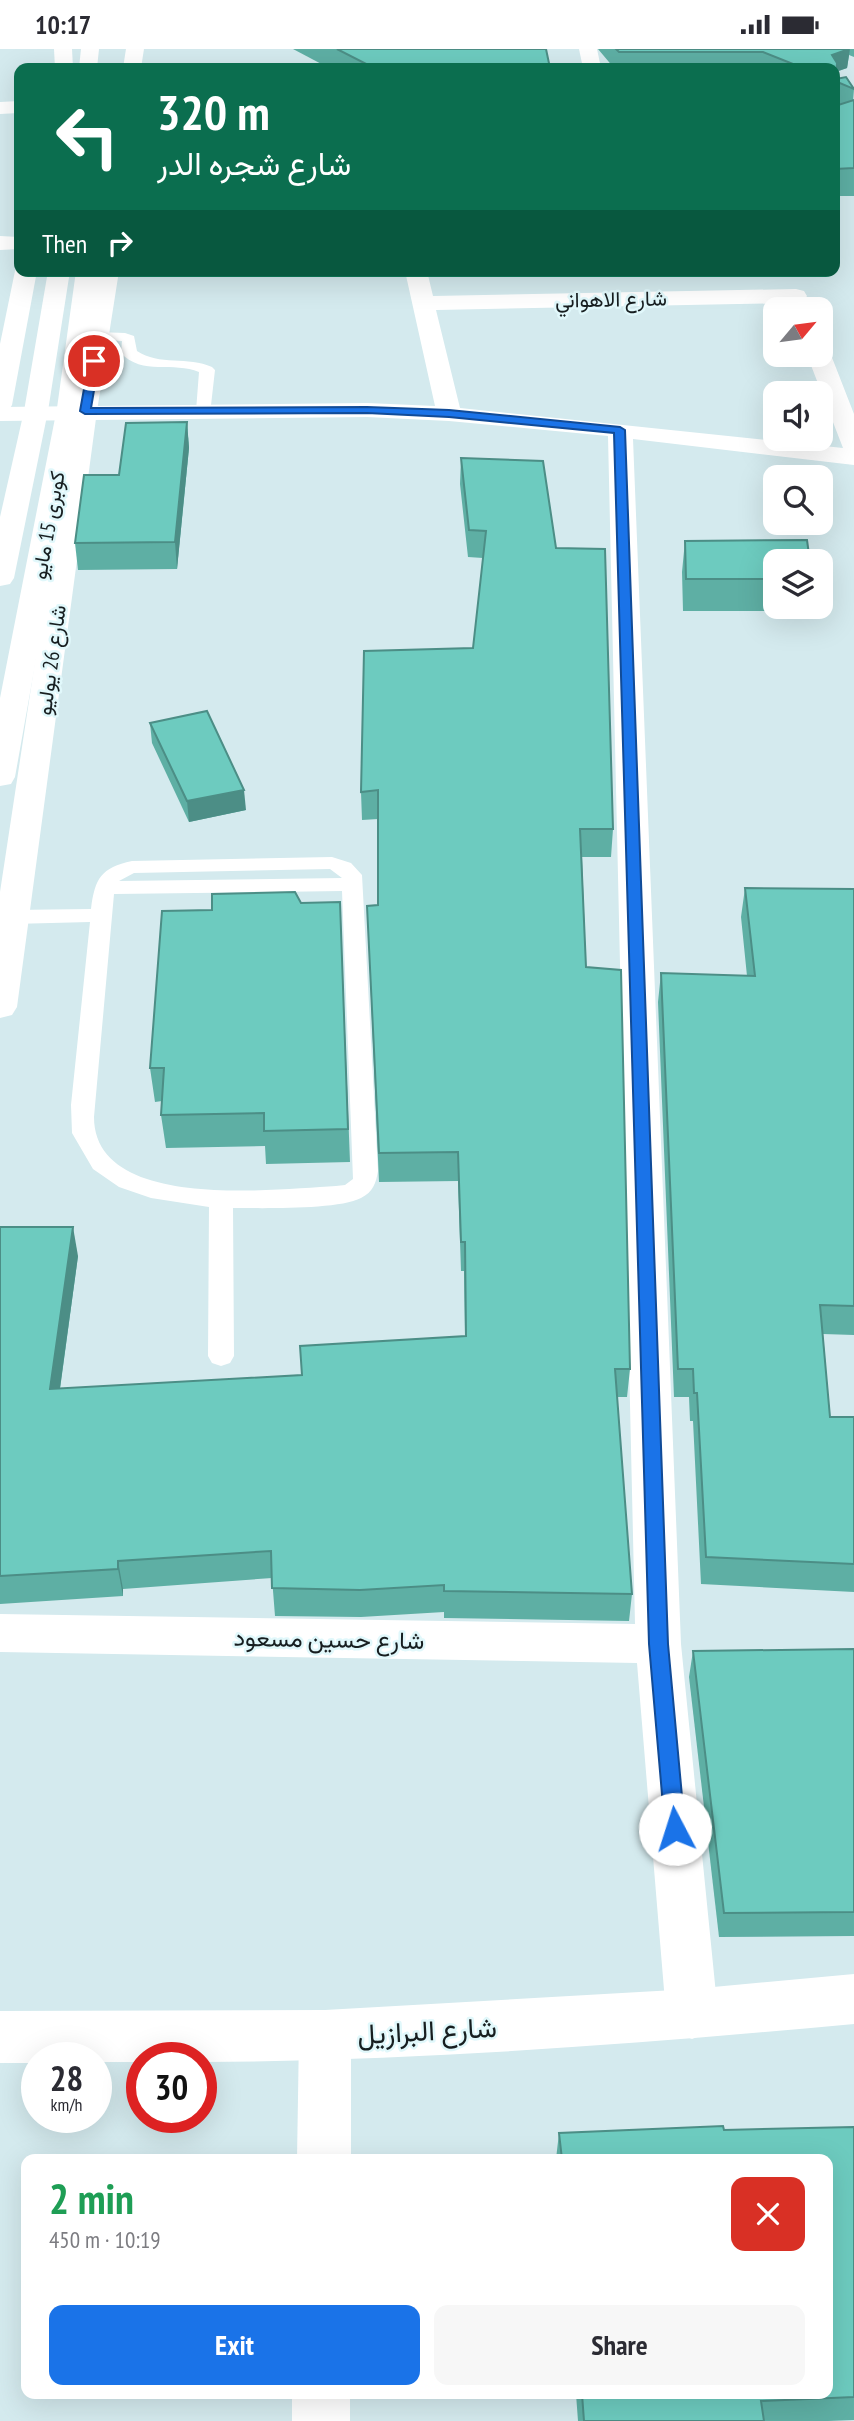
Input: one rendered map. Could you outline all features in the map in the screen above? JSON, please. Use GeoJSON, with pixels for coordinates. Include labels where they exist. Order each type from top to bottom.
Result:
{"type":"FeatureCollection","features":[{"type":"Feature","properties":{"kind":"main road"},"geometry":{"type":"LineString","coordinates":[[0,405],[25,277]]}},
{"type":"Feature","properties":{"kind":"main road","name":"كوبرى 15 مايو"},"geometry":{"type":"LineString","coordinates":[[0,578],[36,411],[58,277]]}},
{"type":"Feature","properties":{"kind":"main road","name":"كوبرى 15 مايو"},"geometry":{"type":"LineString","coordinates":[[0,777],[69,408],[86,277]]}},
{"type":"Feature","properties":{"kind":"main road","name":"شارع 26 يوليو"},"geometry":{"type":"LineString","coordinates":[[0,1007],[85,411],[107,277]]}},
{"type":"Feature","properties":{"kind":"main road"},"geometry":{"type":"LineString","coordinates":[[418,277],[449,414]]}},
{"type":"Feature","properties":{"kind":"main road"},"geometry":{"type":"LineString","coordinates":[[792,277],[797,297]]}},
{"type":"Feature","properties":{"kind":"main road","name":"شارع الاهواني"},"geometry":{"type":"LineString","coordinates":[[425,303],[763,303]]}},
{"type":"Feature","properties":{"kind":"main road"},"geometry":{"type":"LineString","coordinates":[[824,367],[854,446]]}},
{"type":"Feature","properties":{"kind":"main road"},"geometry":{"type":"LineString","coordinates":[[0,414],[367,410],[449,414],[620,430],[854,457]]}},
{"type":"Feature","properties":{"kind":"main road"},"geometry":{"type":"LineString","coordinates":[[620,430],[658,1644],[692,2014]]}},
{"type":"Feature","properties":{"kind":"main road","name":"شارع حسين مسعود"},"geometry":{"type":"LineString","coordinates":[[0,1633],[658,1644]]}},
{"type":"Feature","properties":{"kind":"main road","name":"شارع البرازيل"},"geometry":{"type":"LineString","coordinates":[[0,2037],[325,2036],[692,2014],[854,1999]]}},
{"type":"Feature","properties":{"kind":"main road"},"geometry":{"type":"LineString","coordinates":[[324,2154],[325,2036]]}},
{"type":"Feature","properties":{"kind":"main road"},"geometry":{"type":"LineString","coordinates":[[321,2399],[321,2421]]}},
{"type":"Feature","properties":{"kind":"lane"},"geometry":{"type":"LineString","coordinates":[[98,336],[129,339],[129,353],[149,363],[192,365],[207,370],[204,411]]}},
{"type":"Feature","properties":{"kind":"lane"},"geometry":{"type":"LineString","coordinates":[[332,863],[344,867],[352,875],[366,1171],[364,1183],[352,1192],[336,1195],[174,1197],[132,1185],[101,1164],[84,1136],[83,1105],[102,915],[104,888],[108,879],[132,867],[332,863]]}},
{"type":"Feature","properties":{"kind":"lane"},"geometry":{"type":"LineString","coordinates":[[12,917],[102,915]]}},
{"type":"Feature","properties":{"kind":"lane"},"geometry":{"type":"LineString","coordinates":[[221,1198],[221,1356]]}},
{"type":"Feature","properties":{"kind":"building"},"geometry":{"type":"Polygon","coordinates":[[[337,49],[546,49],[549,63],[364,63],[337,49]]]}},
{"type":"Feature","properties":{"kind":"building"},"geometry":{"type":"Polygon","coordinates":[[[616,49],[849,49],[832,55],[837,63],[790,63],[763,52],[619,52],[616,49]]]}},
{"type":"Feature","properties":{"kind":"building"},"geometry":{"type":"Polygon","coordinates":[[[846,77],[854,89],[840,83],[840,78],[846,77]]]}},
{"type":"Feature","properties":{"kind":"building"},"geometry":{"type":"Polygon","coordinates":[[[854,100],[854,168],[840,169],[840,104],[854,100]]]}},
{"type":"Feature","properties":{"kind":"building"},"geometry":{"type":"Polygon","coordinates":[[[187,422],[175,542],[75,543],[84,475],[119,475],[126,423],[187,422]]]}},
{"type":"Feature","properties":{"kind":"building"},"geometry":{"type":"Polygon","coordinates":[[[461,458],[543,461],[556,548],[605,549],[613,829],[580,829],[586,967],[621,970],[630,1369],[615,1369],[632,1594],[444,1591],[444,1585],[360,1590],[272,1588],[271,1551],[118,1561],[118,1569],[0,1576],[0,1227],[73,1227],[50,1389],[302,1375],[300,1346],[466,1336],[465,1242],[461,1242],[458,1152],[379,1153],[367,906],[378,905],[378,790],[361,792],[364,651],[473,648],[486,531],[469,530],[461,458]]]}},
{"type":"Feature","properties":{"kind":"building"},"geometry":{"type":"Polygon","coordinates":[[[807,540],[808,549],[763,549],[763,579],[686,579],[685,541],[807,540]]]}},
{"type":"Feature","properties":{"kind":"building"},"geometry":{"type":"Polygon","coordinates":[[[207,711],[244,790],[187,801],[150,723],[207,711]]]}},
{"type":"Feature","properties":{"kind":"building"},"geometry":{"type":"Polygon","coordinates":[[[745,888],[854,889],[854,1306],[820,1305],[830,1417],[854,1417],[854,1564],[706,1557],[697,1393],[694,1393],[693,1369],[678,1369],[661,973],[755,976],[745,888]]]}},
{"type":"Feature","properties":{"kind":"building"},"geometry":{"type":"Polygon","coordinates":[[[295,892],[301,903],[340,902],[348,1129],[264,1131],[264,1113],[161,1115],[164,1068],[150,1068],[162,911],[212,910],[212,894],[295,892]]]}},
{"type":"Feature","properties":{"kind":"building"},"geometry":{"type":"Polygon","coordinates":[[[854,1649],[854,1912],[724,1913],[693,1651],[854,1649]]]}},
{"type":"Feature","properties":{"kind":"building"},"geometry":{"type":"Polygon","coordinates":[[[723,2126],[724,2130],[854,2127],[854,2397],[833,2398],[833,2154],[561,2154],[559,2133],[723,2126]]]}},
{"type":"Feature","properties":{"kind":"building"},"geometry":{"type":"Polygon","coordinates":[[[582,2399],[808,2399],[761,2401],[764,2421],[584,2421],[582,2399]]]}},
{"type":"Feature","properties":{"kind":"route"},"geometry":{"type":"LineString","coordinates":[[94,361],[85,411],[367,410],[449,414],[620,430],[658,1644],[675,1829]]}}]}
